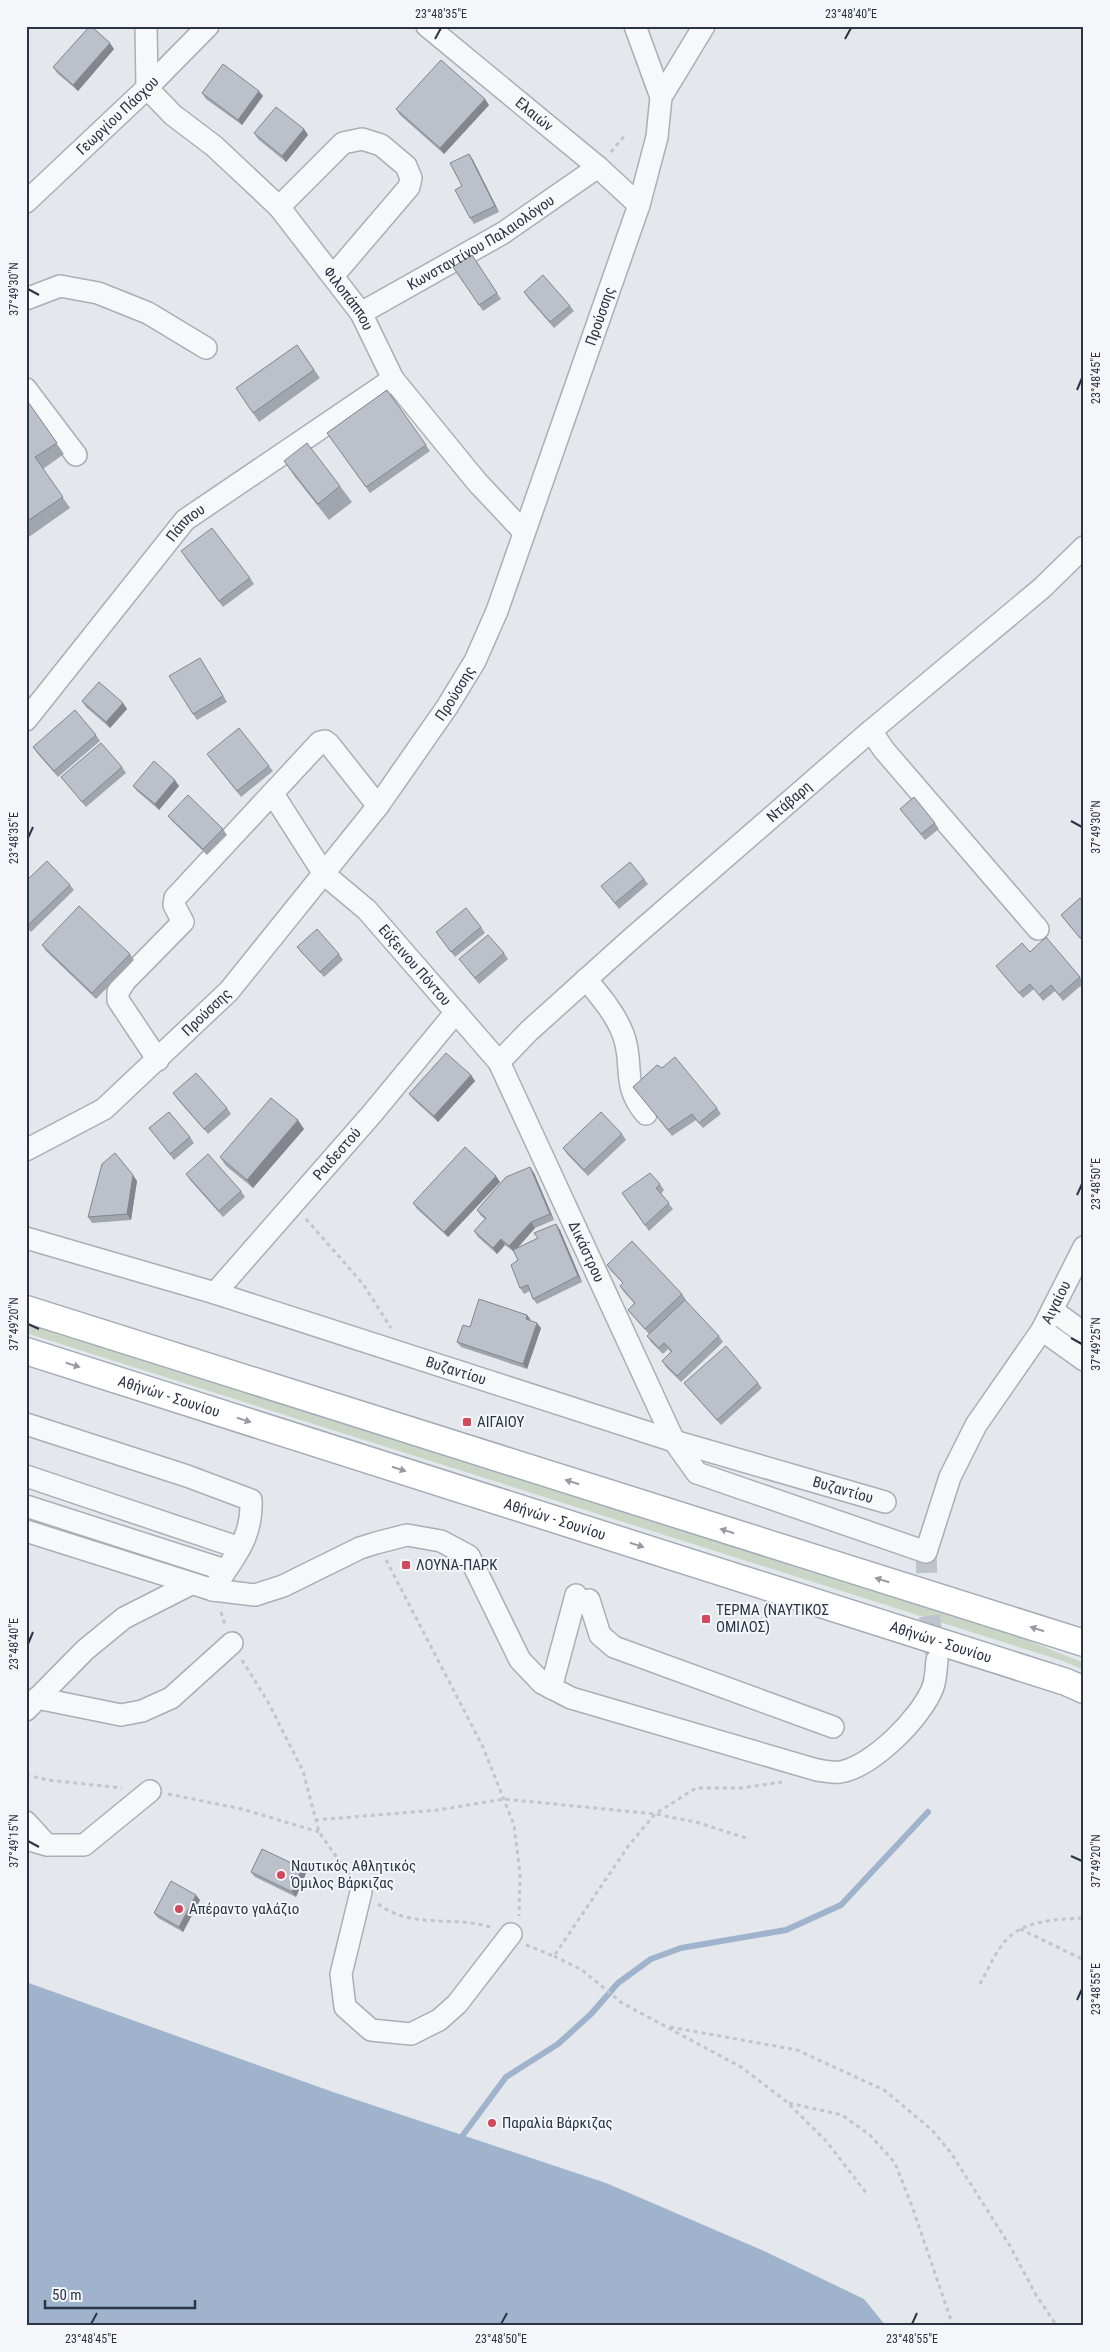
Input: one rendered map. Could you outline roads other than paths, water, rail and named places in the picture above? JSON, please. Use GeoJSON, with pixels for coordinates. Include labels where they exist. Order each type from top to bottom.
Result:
{"type":"FeatureCollection","features":[{"type":"Feature","properties":{"kind":"main road"},"geometry":{"type":"LineString","coordinates":[[26,1309],[1084,1643]]}},
{"type":"Feature","properties":{"kind":"main road","name":"Αθήνών - Σουνίου"},"geometry":{"type":"LineString","coordinates":[[26,1350],[1066,1682],[1084,1690]]}},
{"type":"Feature","properties":{"kind":"street"},"geometry":{"type":"LineString","coordinates":[[146,26],[147,88]]}},
{"type":"Feature","properties":{"kind":"street","name":"Γεωργίου Πάσχου"},"geometry":{"type":"LineString","coordinates":[[26,202],[147,88],[208,26]]}},
{"type":"Feature","properties":{"kind":"street","name":"Ελαιών"},"geometry":{"type":"LineString","coordinates":[[427,26],[598,167],[639,205]]}},
{"type":"Feature","properties":{"kind":"street"},"geometry":{"type":"LineString","coordinates":[[634,26],[662,97]]}},
{"type":"Feature","properties":{"kind":"street"},"geometry":{"type":"LineString","coordinates":[[662,97],[704,26]]}},
{"type":"Feature","properties":{"kind":"street","name":"Φιλοπάππου"},"geometry":{"type":"LineString","coordinates":[[147,88],[173,115],[214,146],[279,208],[361,313],[393,379],[477,482],[524,531]]}},
{"type":"Feature","properties":{"kind":"street","name":"Προύσσης"},"geometry":{"type":"LineString","coordinates":[[26,1150],[104,1109],[229,991],[378,806],[447,708],[475,661],[496,611],[639,205],[657,137],[662,97]]}},
{"type":"Feature","properties":{"kind":"street"},"geometry":{"type":"LineString","coordinates":[[279,208],[343,143],[362,138],[381,145],[406,166],[411,178],[410,188],[333,276]]}},
{"type":"Feature","properties":{"kind":"street","name":"Κωνσταντίνου Παλαιολόγου"},"geometry":{"type":"LineString","coordinates":[[361,313],[503,233],[598,167]]}},
{"type":"Feature","properties":{"kind":"street"},"geometry":{"type":"LineString","coordinates":[[26,299],[60,286],[98,293],[148,313],[206,348]]}},
{"type":"Feature","properties":{"kind":"street","name":"Πάππου"},"geometry":{"type":"LineString","coordinates":[[26,720],[185,520],[393,379]]}},
{"type":"Feature","properties":{"kind":"street"},"geometry":{"type":"LineString","coordinates":[[26,389],[76,455]]}},
{"type":"Feature","properties":{"kind":"street","name":"Ντάβαρη"},"geometry":{"type":"LineString","coordinates":[[499,1062],[529,1031],[586,979],[870,731],[1042,588],[1084,547]]}},
{"type":"Feature","properties":{"kind":"street"},"geometry":{"type":"LineString","coordinates":[[870,731],[884,750],[1038,929]]}},
{"type":"Feature","properties":{"kind":"street"},"geometry":{"type":"LineString","coordinates":[[158,1060],[118,1000],[118,992],[125,981],[183,922],[174,905],[175,898],[320,742],[325,741],[378,806]]}},
{"type":"Feature","properties":{"kind":"street","name":"Εύξεινου Πόντου"},"geometry":{"type":"LineString","coordinates":[[273,794],[324,874],[367,910],[499,1062]]}},
{"type":"Feature","properties":{"kind":"street"},"geometry":{"type":"LineString","coordinates":[[586,979],[612,1011],[624,1035],[634,1100],[646,1114]]}},
{"type":"Feature","properties":{"kind":"street","name":"Ραιδεστού"},"geometry":{"type":"LineString","coordinates":[[215,1293],[371,1115],[456,1012]]}},
{"type":"Feature","properties":{"kind":"street","name":"Δικάστρου"},"geometry":{"type":"LineString","coordinates":[[499,1062],[674,1441],[697,1473],[926,1552],[950,1477],[976,1425],[1042,1330]]}},
{"type":"Feature","properties":{"kind":"street","name":"Βυζαντίου"},"geometry":{"type":"LineString","coordinates":[[26,1238],[215,1293],[674,1441],[885,1502]]}},
{"type":"Feature","properties":{"kind":"street","name":"Αιγαίου"},"geometry":{"type":"LineString","coordinates":[[1042,1330],[1084,1247]]}},
{"type":"Feature","properties":{"kind":"street"},"geometry":{"type":"LineString","coordinates":[[1052,1310],[1084,1333]]}},
{"type":"Feature","properties":{"kind":"street"},"geometry":{"type":"LineString","coordinates":[[1042,1330],[1084,1360]]}},
{"type":"Feature","properties":{"kind":"street"},"geometry":{"type":"LineString","coordinates":[[26,1424],[187,1476],[251,1500],[252,1519],[248,1533],[213,1590]]}},
{"type":"Feature","properties":{"kind":"street"},"geometry":{"type":"LineString","coordinates":[[26,1476],[240,1548]]}},
{"type":"Feature","properties":{"kind":"street"},"geometry":{"type":"LineString","coordinates":[[26,1506],[225,1570]]}},
{"type":"Feature","properties":{"kind":"street"},"geometry":{"type":"LineString","coordinates":[[26,1531],[191,1584],[213,1590],[255,1595],[284,1586],[360,1548],[376,1543],[407,1535],[441,1541],[469,1556],[520,1660],[542,1683],[571,1698],[817,1770],[839,1772],[864,1764],[896,1737],[922,1708],[934,1686],[937,1660]]}},
{"type":"Feature","properties":{"kind":"street"},"geometry":{"type":"LineString","coordinates":[[32,1704],[84,1650],[124,1618],[191,1584]]}},
{"type":"Feature","properties":{"kind":"street"},"geometry":{"type":"LineString","coordinates":[[551,1688],[582,1597],[600,1635],[614,1647],[833,1727]]}},
{"type":"Feature","properties":{"kind":"street"},"geometry":{"type":"LineString","coordinates":[[32,1704],[121,1715],[142,1711],[172,1698],[232,1643]]}},
{"type":"Feature","properties":{"kind":"street"},"geometry":{"type":"LineString","coordinates":[[26,1839],[46,1844],[84,1844],[150,1791]]}},
{"type":"Feature","properties":{"kind":"street"},"geometry":{"type":"LineString","coordinates":[[26,1822],[46,1844]]}},
{"type":"Feature","properties":{"kind":"street"},"geometry":{"type":"LineString","coordinates":[[361,1892],[341,1974],[344,2007],[371,2030],[411,2034],[439,2020],[457,2004],[515,1938]]}},
{"type":"Feature","properties":{"kind":"water"},"geometry":{"type":"Polygon","coordinates":[[[26,1982],[333,2092],[606,2183],[764,2251],[864,2299],[886,2326],[26,2326],[26,1982]]]}},
{"type":"Feature","properties":{"kind":"waterway"},"geometry":{"type":"LineString","coordinates":[[463,2135],[506,2077],[558,2044],[591,2014],[618,1983],[651,1959],[681,1948],[786,1930],[841,1905],[928,1812]]}},
{"type":"Feature","properties":{"kind":"tunnel"},"geometry":{"type":"LineString","coordinates":[[926,1552],[928,1608],[935,1653]]}},
{"type":"Feature","properties":{"kind":"place","name":"ΑΙΓΑΙΟΥ"},"geometry":{"type":"Point","coordinates":[467,1422]}},
{"type":"Feature","properties":{"kind":"place","name":"ΛΟΥΝΑ-ΠΑΡΚ"},"geometry":{"type":"Point","coordinates":[406,1565]}},
{"type":"Feature","properties":{"kind":"place","name":"ΤΕΡΜΑ (ΝΑΥΤΙΚΟΣ ΟΜΙΛΟΣ)"},"geometry":{"type":"Point","coordinates":[706,1619]}},
{"type":"Feature","properties":{"kind":"place","name":"Ναυτικός Αθλητικός Όμιλος Βάρκιζας"},"geometry":{"type":"Point","coordinates":[281,1875]}},
{"type":"Feature","properties":{"kind":"place","name":"Απέραντο γαλάζιο"},"geometry":{"type":"Point","coordinates":[179,1909]}},
{"type":"Feature","properties":{"kind":"place","name":"Παραλία Βάρκιζας"},"geometry":{"type":"Point","coordinates":[492,2123]}}]}
